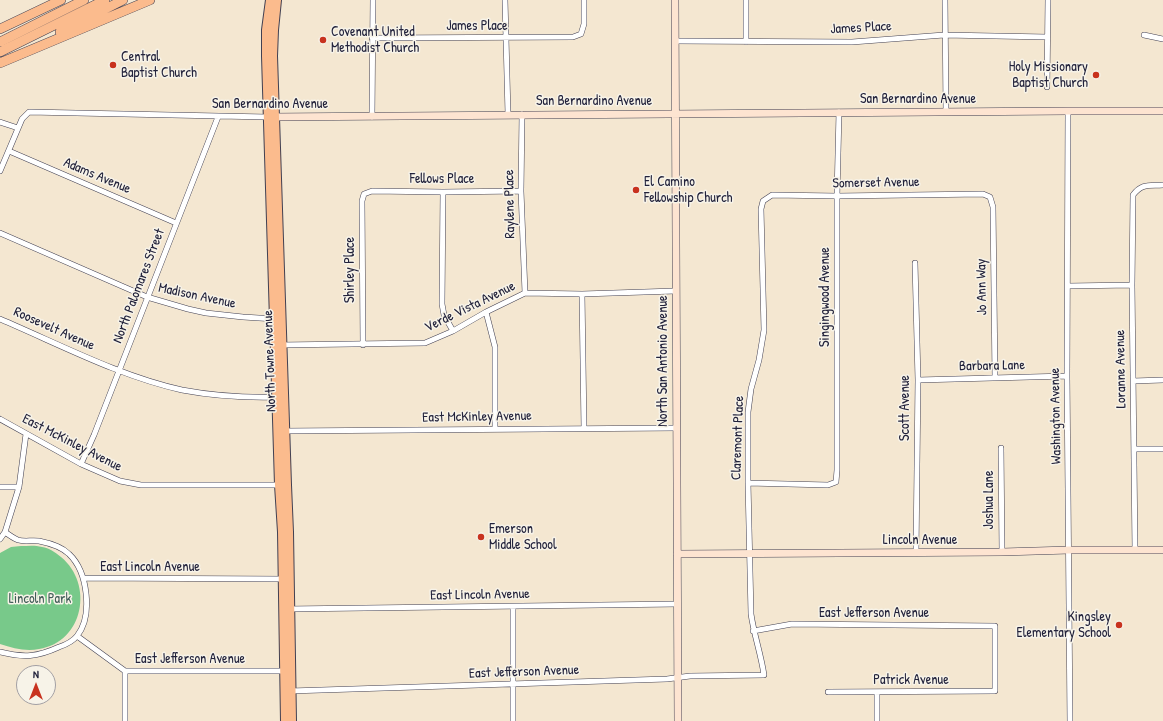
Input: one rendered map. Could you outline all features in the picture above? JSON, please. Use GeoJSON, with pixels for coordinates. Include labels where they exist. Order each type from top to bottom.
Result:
{"type":"FeatureCollection","features":[{"type":"Feature","properties":{"kind":"highway"},"geometry":{"type":"LineString","coordinates":[[0,28],[51,0]]}},
{"type":"Feature","properties":{"kind":"highway"},"geometry":{"type":"LineString","coordinates":[[0,28],[61,0]]}},
{"type":"Feature","properties":{"kind":"highway"},"geometry":{"type":"LineString","coordinates":[[0,42],[84,0]]}},
{"type":"Feature","properties":{"kind":"highway"},"geometry":{"type":"LineString","coordinates":[[0,52],[105,0]]}},
{"type":"Feature","properties":{"kind":"highway"},"geometry":{"type":"LineString","coordinates":[[0,62],[123,0]]}},
{"type":"Feature","properties":{"kind":"highway"},"geometry":{"type":"LineString","coordinates":[[0,62],[150,0]]}},
{"type":"Feature","properties":{"kind":"main road","name":"North Towne Avenue"},"geometry":{"type":"LineString","coordinates":[[270,0],[266,30],[271,117],[281,397],[279,485],[286,578]]}},
{"type":"Feature","properties":{"kind":"main road","name":"North Towne Avenue"},"geometry":{"type":"LineString","coordinates":[[271,117],[274,30],[277,0]]}},
{"type":"Feature","properties":{"kind":"main road","name":"North San Antonio Avenue"},"geometry":{"type":"LineString","coordinates":[[675,0],[674,113],[678,721]]}},
{"type":"Feature","properties":{"kind":"main road","name":"San Bernardino Avenue"},"geometry":{"type":"LineString","coordinates":[[271,117],[372,117],[508,114],[1163,111]]}},
{"type":"Feature","properties":{"kind":"main road","name":"North Towne Avenue"},"geometry":{"type":"LineString","coordinates":[[281,431],[289,532],[286,578],[288,691],[285,721]]}},
{"type":"Feature","properties":{"kind":"main road","name":"Lincoln Avenue"},"geometry":{"type":"LineString","coordinates":[[677,554],[1163,550]]}},
{"type":"Feature","properties":{"kind":"main road","name":"North Towne Avenue"},"geometry":{"type":"LineString","coordinates":[[288,691],[292,721]]}},
{"type":"Feature","properties":{"kind":"street"},"geometry":{"type":"LineString","coordinates":[[372,117],[373,0]]}},
{"type":"Feature","properties":{"kind":"street"},"geometry":{"type":"LineString","coordinates":[[505,0],[508,114]]}},
{"type":"Feature","properties":{"kind":"street","name":"James Place"},"geometry":{"type":"LineString","coordinates":[[372,38],[573,37],[581,34],[584,24],[584,0]]}},
{"type":"Feature","properties":{"kind":"street"},"geometry":{"type":"LineString","coordinates":[[746,0],[746,42]]}},
{"type":"Feature","properties":{"kind":"street"},"geometry":{"type":"LineString","coordinates":[[945,0],[944,35],[946,112]]}},
{"type":"Feature","properties":{"kind":"street"},"geometry":{"type":"LineString","coordinates":[[1048,0],[1048,87]]}},
{"type":"Feature","properties":{"kind":"street","name":"James Place"},"geometry":{"type":"LineString","coordinates":[[675,41],[852,42],[944,35],[1047,37]]}},
{"type":"Feature","properties":{"kind":"street"},"geometry":{"type":"LineString","coordinates":[[1144,35],[1163,39]]}},
{"type":"Feature","properties":{"kind":"street","name":"Washington Avenue"},"geometry":{"type":"LineString","coordinates":[[1068,111],[1067,376],[1070,721]]}},
{"type":"Feature","properties":{"kind":"street","name":"San Bernardino Avenue"},"geometry":{"type":"LineString","coordinates":[[18,128],[25,114],[30,112],[271,117]]}},
{"type":"Feature","properties":{"kind":"street","name":"Singingwood Avenue"},"geometry":{"type":"LineString","coordinates":[[748,483],[828,485],[836,482],[836,196],[839,112]]}},
{"type":"Feature","properties":{"kind":"street","name":"Raylene Place"},"geometry":{"type":"LineString","coordinates":[[522,114],[521,191],[525,293]]}},
{"type":"Feature","properties":{"kind":"street","name":"North Palomares Street"},"geometry":{"type":"LineString","coordinates":[[81,464],[94,435],[218,117]]}},
{"type":"Feature","properties":{"kind":"street"},"geometry":{"type":"LineString","coordinates":[[0,122],[18,128],[0,171]]}},
{"type":"Feature","properties":{"kind":"street","name":"Adams Avenue"},"geometry":{"type":"LineString","coordinates":[[9,151],[176,223]]}},
{"type":"Feature","properties":{"kind":"street","name":"Loranne Avenue"},"geometry":{"type":"LineString","coordinates":[[1134,550],[1132,285],[1133,195],[1137,189],[1142,186],[1163,185]]}},
{"type":"Feature","properties":{"kind":"street","name":"Fellows Place"},"geometry":{"type":"LineString","coordinates":[[364,194],[372,191],[521,191]]}},
{"type":"Feature","properties":{"kind":"street"},"geometry":{"type":"LineString","coordinates":[[443,192],[442,304],[444,315],[453,331]]}},
{"type":"Feature","properties":{"kind":"street","name":"Shirley Place"},"geometry":{"type":"LineString","coordinates":[[363,345],[362,201],[364,194]]}},
{"type":"Feature","properties":{"kind":"street","name":"Somerset Avenue"},"geometry":{"type":"LineString","coordinates":[[763,201],[772,195],[836,196],[983,194],[990,197]]}},
{"type":"Feature","properties":{"kind":"street","name":"Jo Ann Way"},"geometry":{"type":"LineString","coordinates":[[990,197],[993,207],[994,378]]}},
{"type":"Feature","properties":{"kind":"street","name":"Claremont Place"},"geometry":{"type":"LineString","coordinates":[[763,201],[761,209],[764,330],[759,360],[751,389],[748,412],[748,483],[751,614],[753,631],[760,652],[764,675]]}},
{"type":"Feature","properties":{"kind":"street","name":"Madison Avenue"},"geometry":{"type":"LineString","coordinates":[[0,233],[147,297],[206,313],[237,317],[278,319]]}},
{"type":"Feature","properties":{"kind":"street","name":"Scott Avenue"},"geometry":{"type":"LineString","coordinates":[[915,263],[918,380],[916,553]]}},
{"type":"Feature","properties":{"kind":"street"},"geometry":{"type":"LineString","coordinates":[[1068,286],[1132,285]]}},
{"type":"Feature","properties":{"kind":"street","name":"Verde Vista Avenue"},"geometry":{"type":"LineString","coordinates":[[279,345],[424,343],[453,331],[486,312],[525,293],[582,294],[675,291]]}},
{"type":"Feature","properties":{"kind":"street"},"geometry":{"type":"LineString","coordinates":[[582,294],[584,428]]}},
{"type":"Feature","properties":{"kind":"street"},"geometry":{"type":"LineString","coordinates":[[486,312],[495,348],[495,429]]}},
{"type":"Feature","properties":{"kind":"street","name":"Roosevelt Avenue"},"geometry":{"type":"LineString","coordinates":[[0,319],[118,371],[159,384],[204,394],[281,397]]}},
{"type":"Feature","properties":{"kind":"street","name":"Barbara Lane"},"geometry":{"type":"LineString","coordinates":[[918,380],[1067,376]]}},
{"type":"Feature","properties":{"kind":"street"},"geometry":{"type":"LineString","coordinates":[[1133,381],[1163,380]]}},
{"type":"Feature","properties":{"kind":"street","name":"East McKinley Avenue"},"geometry":{"type":"LineString","coordinates":[[0,419],[81,464],[120,481],[141,485],[279,485]]}},
{"type":"Feature","properties":{"kind":"street","name":"East McKinley Avenue"},"geometry":{"type":"LineString","coordinates":[[281,431],[676,428]]}},
{"type":"Feature","properties":{"kind":"street"},"geometry":{"type":"LineString","coordinates":[[0,539],[4,532],[19,486],[26,434]]}},
{"type":"Feature","properties":{"kind":"street","name":"Joshua Lane"},"geometry":{"type":"LineString","coordinates":[[1001,448],[1002,552]]}},
{"type":"Feature","properties":{"kind":"street"},"geometry":{"type":"LineString","coordinates":[[1134,449],[1163,449]]}},
{"type":"Feature","properties":{"kind":"street"},"geometry":{"type":"LineString","coordinates":[[0,486],[19,486]]}},
{"type":"Feature","properties":{"kind":"street"},"geometry":{"type":"LineString","coordinates":[[0,652],[17,656],[39,655],[64,645],[77,636],[82,625],[86,604],[86,589],[83,578],[75,560],[68,553],[60,548],[38,541],[19,540],[4,532]]}},
{"type":"Feature","properties":{"kind":"street","name":"East Lincoln Avenue"},"geometry":{"type":"LineString","coordinates":[[83,578],[286,578]]}},
{"type":"Feature","properties":{"kind":"street","name":"East Lincoln Avenue"},"geometry":{"type":"LineString","coordinates":[[286,609],[678,604]]}},
{"type":"Feature","properties":{"kind":"street"},"geometry":{"type":"LineString","coordinates":[[513,607],[513,721]]}},
{"type":"Feature","properties":{"kind":"street","name":"East Jefferson Avenue"},"geometry":{"type":"LineString","coordinates":[[753,631],[792,624],[995,626],[995,691]]}},
{"type":"Feature","properties":{"kind":"street","name":"East Jefferson Avenue"},"geometry":{"type":"LineString","coordinates":[[77,636],[125,671],[288,672]]}},
{"type":"Feature","properties":{"kind":"street"},"geometry":{"type":"LineString","coordinates":[[125,671],[125,721]]}},
{"type":"Feature","properties":{"kind":"street","name":"East Jefferson Avenue"},"geometry":{"type":"LineString","coordinates":[[288,691],[666,679],[690,676],[764,675]]}},
{"type":"Feature","properties":{"kind":"street","name":"Patrick Avenue"},"geometry":{"type":"LineString","coordinates":[[828,692],[995,691]]}},
{"type":"Feature","properties":{"kind":"street"},"geometry":{"type":"LineString","coordinates":[[877,692],[877,721]]}},
{"type":"Feature","properties":{"kind":"green space","name":"Lincoln Park"},"geometry":{"type":"Polygon","coordinates":[[[21,546],[45,548],[52,550],[61,557],[71,568],[78,582],[80,596],[79,610],[74,624],[66,635],[54,644],[34,650],[20,649],[0,644],[0,553],[11,547],[21,546]]]}},
{"type":"Feature","properties":{"kind":"place","name":"Covenant United Methodist Church"},"geometry":{"type":"Point","coordinates":[323,40]}},
{"type":"Feature","properties":{"kind":"place","name":"Central Baptist Church"},"geometry":{"type":"Point","coordinates":[113,65]}},
{"type":"Feature","properties":{"kind":"place","name":"Holy Missionary Baptist Church"},"geometry":{"type":"Point","coordinates":[1096,75]}},
{"type":"Feature","properties":{"kind":"place","name":"El Camino Fellowship Church"},"geometry":{"type":"Point","coordinates":[636,190]}},
{"type":"Feature","properties":{"kind":"place","name":"Emerson Middle School"},"geometry":{"type":"Point","coordinates":[481,537]}},
{"type":"Feature","properties":{"kind":"place","name":"Kingsley Elementary School"},"geometry":{"type":"Point","coordinates":[1119,625]}}]}
